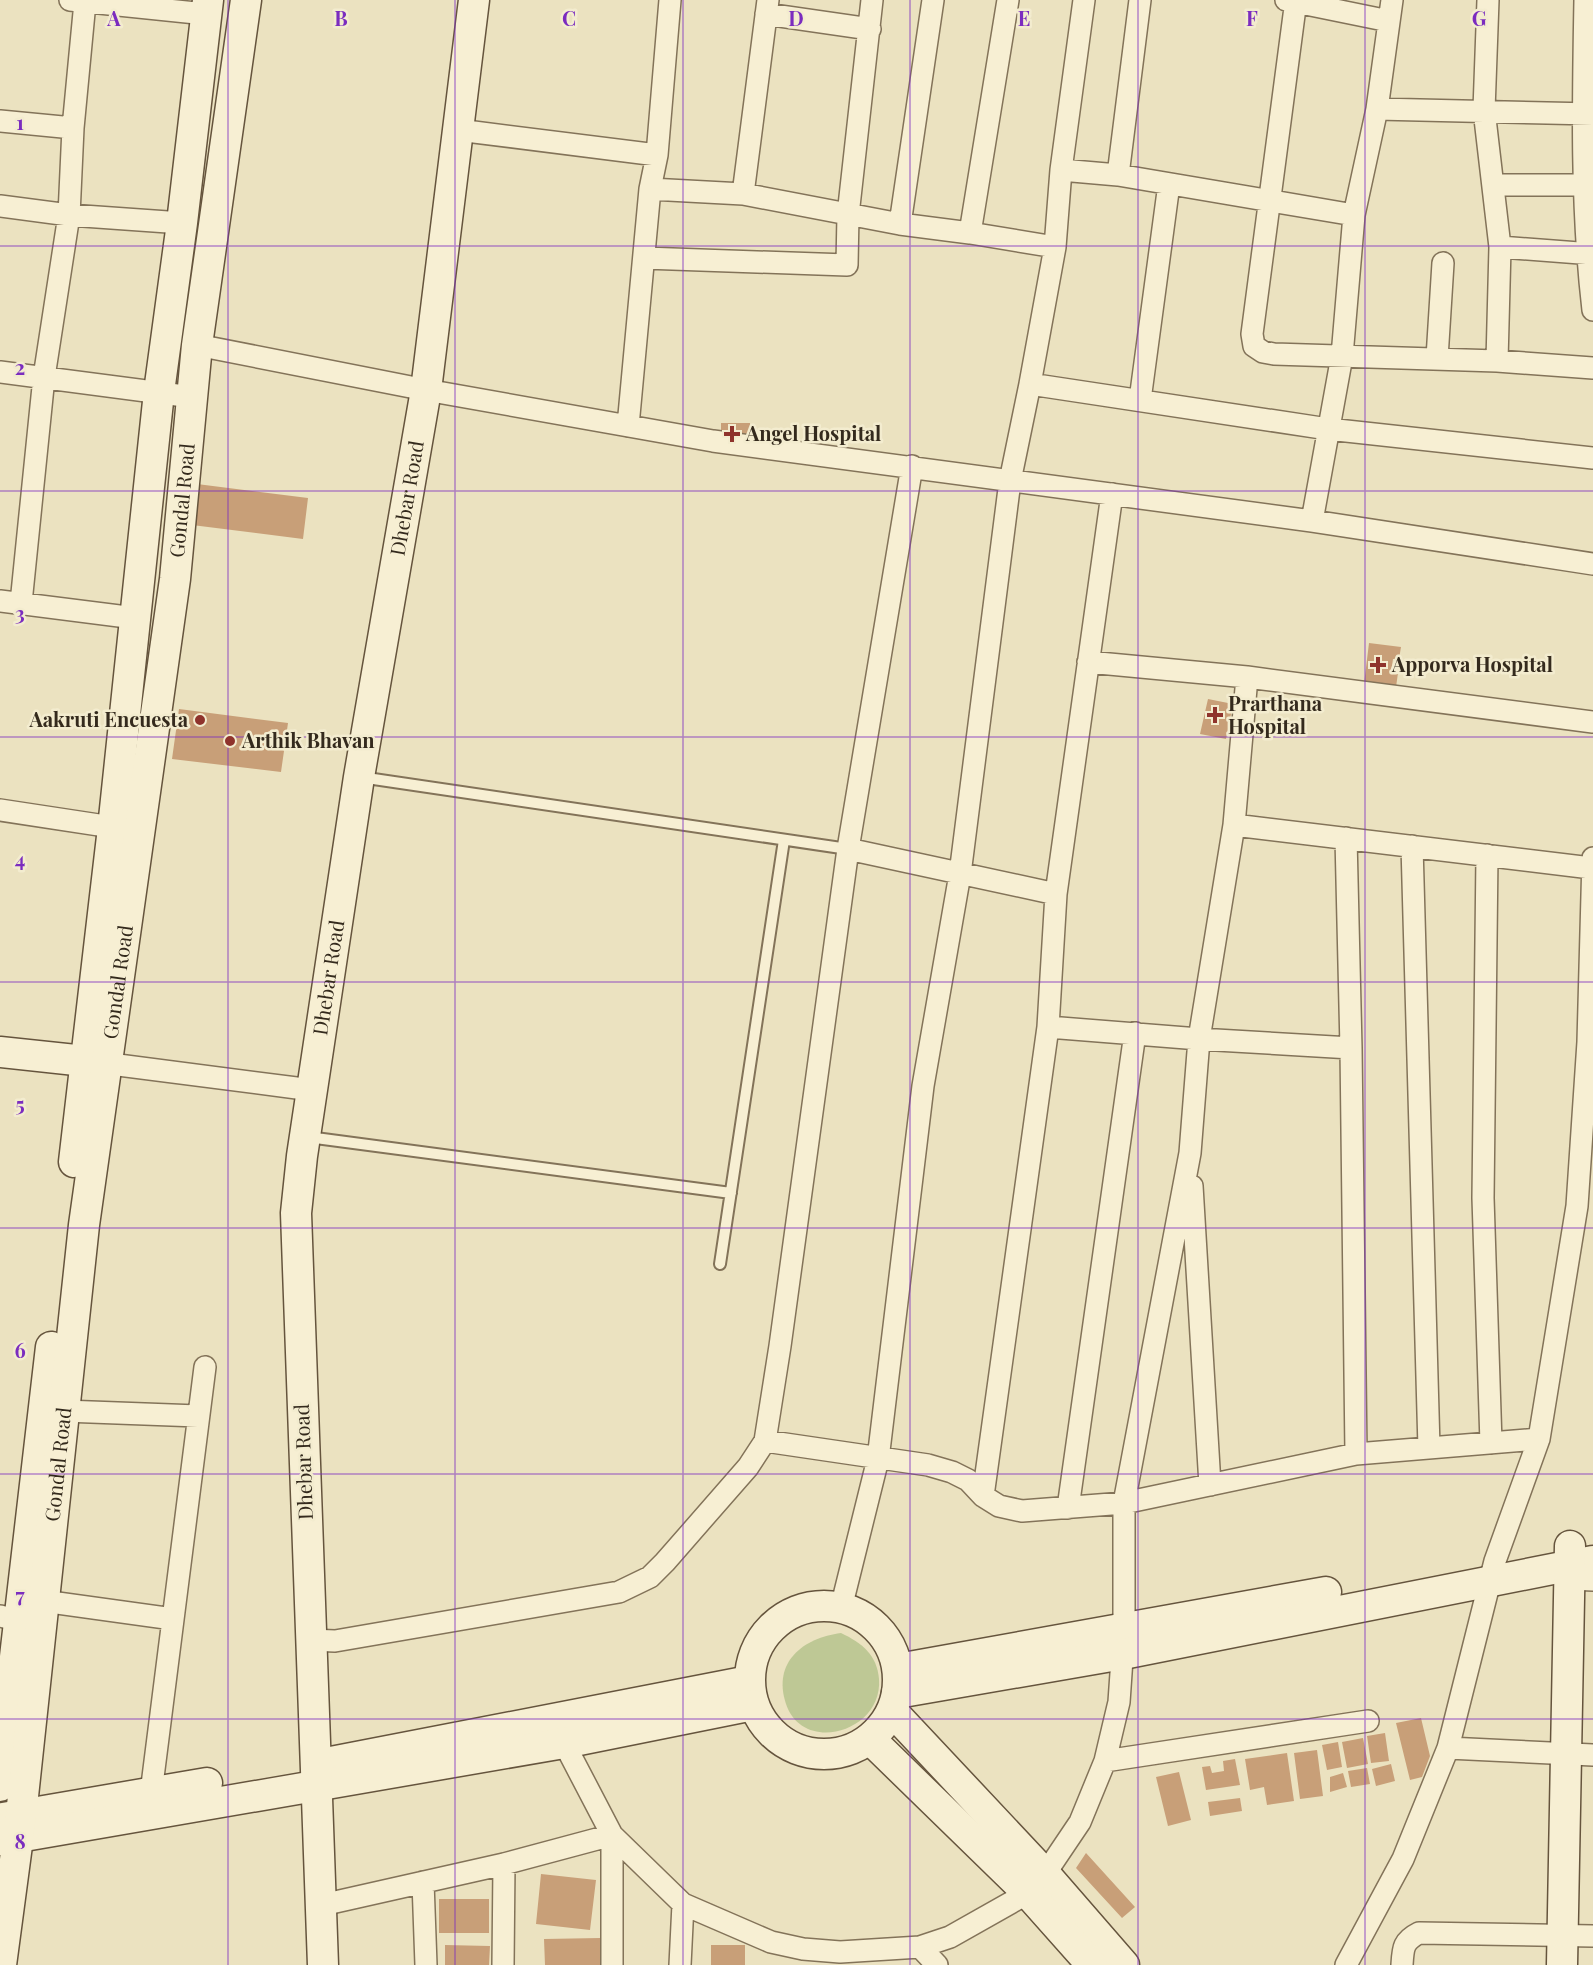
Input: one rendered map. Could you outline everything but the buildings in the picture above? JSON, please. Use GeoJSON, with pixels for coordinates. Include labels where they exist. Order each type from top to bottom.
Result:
{"type":"FeatureCollection","features":[{"type":"Feature","properties":{"kind":"main road","name":"Gondal Road"},"geometry":{"type":"LineString","coordinates":[[0,1786],[26,1616],[127,829],[175,579],[197,345],[246,0]]}},
{"type":"Feature","properties":{"kind":"main road","name":"Dhebar Road"},"geometry":{"type":"LineString","coordinates":[[323,1965],[318,1775],[310,1640],[296,1213],[305,1137],[359,777],[426,390],[474,0]]}},
{"type":"Feature","properties":{"kind":"main road","name":"Gondal Road"},"geometry":{"type":"LineString","coordinates":[[127,829],[135,618],[159,392],[182,223],[207,7]]}},
{"type":"Feature","properties":{"kind":"main road"},"geometry":{"type":"LineString","coordinates":[[0,1052],[97,1062]]}},
{"type":"Feature","properties":{"kind":"main road","name":"Gondal Road"},"geometry":{"type":"LineString","coordinates":[[1,1965],[26,1616],[64,1412],[84,1225],[97,1062]]}},
{"type":"Feature","properties":{"kind":"main road"},"geometry":{"type":"LineString","coordinates":[[896,1691],[1124,1642],[1492,1571],[1581,1562],[1580,1755],[1562,1935],[1562,1965]]}},
{"type":"Feature","properties":{"kind":"main road"},"geometry":{"type":"LineString","coordinates":[[819,1607],[841,1608],[861,1616],[878,1630],[891,1648],[896,1691],[882,1726],[870,1739],[849,1750],[826,1755],[803,1751],[782,1742],[764,1725],[751,1693],[753,1659],[762,1639],[778,1623],[797,1611],[819,1607]]}},
{"type":"Feature","properties":{"kind":"main road"},"geometry":{"type":"LineString","coordinates":[[896,1691],[1037,1883],[1092,1965]]}},
{"type":"Feature","properties":{"kind":"main road"},"geometry":{"type":"LineString","coordinates":[[10,1828],[151,1793],[318,1775],[564,1743],[751,1693]]}},
{"type":"Feature","properties":{"kind":"main road"},"geometry":{"type":"LineString","coordinates":[[10,1828],[318,1775],[751,1693]]}},
{"type":"Feature","properties":{"kind":"main road"},"geometry":{"type":"LineString","coordinates":[[870,1739],[1037,1883],[1124,1965]]}},
{"type":"Feature","properties":{"kind":"street"},"geometry":{"type":"LineString","coordinates":[[628,426],[650,189],[657,155],[670,0]]}},
{"type":"Feature","properties":{"kind":"street"},"geometry":{"type":"LineString","coordinates":[[644,258],[847,265],[848,215],[872,0]]}},
{"type":"Feature","properties":{"kind":"street"},"geometry":{"type":"LineString","coordinates":[[900,224],[933,0]]}},
{"type":"Feature","properties":{"kind":"street"},"geometry":{"type":"LineString","coordinates":[[970,234],[1008,0]]}},
{"type":"Feature","properties":{"kind":"street"},"geometry":{"type":"LineString","coordinates":[[841,1608],[878,1459],[923,1086],[960,874],[1010,481],[1055,247],[1061,170],[1084,0]]}},
{"type":"Feature","properties":{"kind":"street"},"geometry":{"type":"LineString","coordinates":[[1118,175],[1140,0]]}},
{"type":"Feature","properties":{"kind":"street"},"geometry":{"type":"LineString","coordinates":[[1312,521],[1341,356],[1354,215],[1377,109],[1392,0]]}},
{"type":"Feature","properties":{"kind":"street"},"geometry":{"type":"LineString","coordinates":[[1488,0],[1484,110],[1500,247],[1497,361]]}},
{"type":"Feature","properties":{"kind":"street"},"geometry":{"type":"LineString","coordinates":[[1585,0],[1593,310]]}},
{"type":"Feature","properties":{"kind":"street"},"geometry":{"type":"LineString","coordinates":[[135,618],[10,602],[69,215],[77,1],[207,7]]}},
{"type":"Feature","properties":{"kind":"street"},"geometry":{"type":"LineString","coordinates":[[1389,21],[1292,1],[1270,202],[1252,334],[1254,346],[1263,352],[1437,358],[1593,368]]}},
{"type":"Feature","properties":{"kind":"street"},"geometry":{"type":"LineString","coordinates":[[743,194],[767,7],[870,29]]}},
{"type":"Feature","properties":{"kind":"street"},"geometry":{"type":"LineString","coordinates":[[1377,109],[1588,114]]}},
{"type":"Feature","properties":{"kind":"street"},"geometry":{"type":"LineString","coordinates":[[0,121],[73,128]]}},
{"type":"Feature","properties":{"kind":"street"},"geometry":{"type":"LineString","coordinates":[[458,130],[657,155]]}},
{"type":"Feature","properties":{"kind":"street"},"geometry":{"type":"LineString","coordinates":[[1061,170],[1118,175],[1354,215]]}},
{"type":"Feature","properties":{"kind":"street"},"geometry":{"type":"LineString","coordinates":[[1140,400],[1169,184]]}},
{"type":"Feature","properties":{"kind":"street"},"geometry":{"type":"LineString","coordinates":[[1493,185],[1590,185]]}},
{"type":"Feature","properties":{"kind":"street"},"geometry":{"type":"LineString","coordinates":[[650,189],[743,194],[900,224],[1055,247]]}},
{"type":"Feature","properties":{"kind":"street"},"geometry":{"type":"LineString","coordinates":[[0,206],[69,215],[182,223]]}},
{"type":"Feature","properties":{"kind":"street"},"geometry":{"type":"LineString","coordinates":[[1500,247],[1590,254]]}},
{"type":"Feature","properties":{"kind":"street"},"geometry":{"type":"LineString","coordinates":[[1437,358],[1443,263]]}},
{"type":"Feature","properties":{"kind":"street"},"geometry":{"type":"LineString","coordinates":[[197,345],[426,390],[713,441],[1312,521],[1593,564]]}},
{"type":"Feature","properties":{"kind":"street"},"geometry":{"type":"LineString","coordinates":[[0,372],[192,397]]}},
{"type":"Feature","properties":{"kind":"street"},"geometry":{"type":"LineString","coordinates":[[1030,384],[1328,429],[1593,458]]}},
{"type":"Feature","properties":{"kind":"street"},"geometry":{"type":"LineString","coordinates":[[310,1640],[335,1641],[619,1592],[636,1585],[650,1577],[665,1562],[748,1467],[765,1441],[848,849],[912,466]]}},
{"type":"Feature","properties":{"kind":"street"},"geometry":{"type":"LineString","coordinates":[[983,1496],[1048,1027],[1056,894],[1112,494]]}},
{"type":"Feature","properties":{"kind":"street"},"geometry":{"type":"LineString","coordinates":[[1088,662],[1247,677],[1593,722]]}},
{"type":"Feature","properties":{"kind":"street"},"geometry":{"type":"LineString","coordinates":[[564,1743],[612,1835],[683,1904],[771,1942],[803,1949],[840,1952],[920,1947],[950,1937],[1037,1883],[1080,1822],[1105,1761],[1119,1702],[1124,1642],[1124,1503],[1190,1153],[1199,1039],[1234,825],[1247,677]]}},
{"type":"Feature","properties":{"kind":"street"},"geometry":{"type":"LineString","coordinates":[[0,810],[127,829]]}},
{"type":"Feature","properties":{"kind":"street"},"geometry":{"type":"LineString","coordinates":[[1234,825],[1486,855],[1592,863],[1591,1042],[1577,1206],[1539,1439],[1492,1571],[1448,1748],[1403,1859],[1346,1965]]}},
{"type":"Feature","properties":{"kind":"street"},"geometry":{"type":"LineString","coordinates":[[1346,838],[1356,1454]]}},
{"type":"Feature","properties":{"kind":"street"},"geometry":{"type":"LineString","coordinates":[[1412,846],[1429,1448]]}},
{"type":"Feature","properties":{"kind":"street"},"geometry":{"type":"LineString","coordinates":[[848,849],[1056,894]]}},
{"type":"Feature","properties":{"kind":"street"},"geometry":{"type":"LineString","coordinates":[[1486,855],[1483,1198],[1491,1443]]}},
{"type":"Feature","properties":{"kind":"street"},"geometry":{"type":"LineString","coordinates":[[1048,1027],[1351,1048]]}},
{"type":"Feature","properties":{"kind":"street"},"geometry":{"type":"LineString","coordinates":[[1068,1508],[1135,1033]]}},
{"type":"Feature","properties":{"kind":"street"},"geometry":{"type":"LineString","coordinates":[[97,1062],[312,1090]]}},
{"type":"Feature","properties":{"kind":"street"},"geometry":{"type":"LineString","coordinates":[[1190,1153],[1210,1485]]}},
{"type":"Feature","properties":{"kind":"street"},"geometry":{"type":"LineString","coordinates":[[151,1793],[205,1367]]}},
{"type":"Feature","properties":{"kind":"street"},"geometry":{"type":"LineString","coordinates":[[64,1412],[198,1416]]}},
{"type":"Feature","properties":{"kind":"street"},"geometry":{"type":"LineString","coordinates":[[765,1441],[928,1466],[952,1472],[968,1480],[983,1496],[999,1506],[1022,1511],[1124,1503],[1356,1454],[1539,1439]]}},
{"type":"Feature","properties":{"kind":"street"},"geometry":{"type":"LineString","coordinates":[[26,1616],[173,1619]]}},
{"type":"Feature","properties":{"kind":"street"},"geometry":{"type":"LineString","coordinates":[[1105,1761],[1368,1721]]}},
{"type":"Feature","properties":{"kind":"street"},"geometry":{"type":"LineString","coordinates":[[1448,1748],[1580,1755]]}},
{"type":"Feature","properties":{"kind":"street"},"geometry":{"type":"LineString","coordinates":[[322,1905],[504,1864],[612,1835]]}},
{"type":"Feature","properties":{"kind":"street"},"geometry":{"type":"LineString","coordinates":[[612,1835],[612,1965]]}},
{"type":"Feature","properties":{"kind":"street"},"geometry":{"type":"LineString","coordinates":[[503,1965],[504,1864]]}},
{"type":"Feature","properties":{"kind":"street"},"geometry":{"type":"LineString","coordinates":[[423,1882],[426,1965]]}},
{"type":"Feature","properties":{"kind":"street"},"geometry":{"type":"LineString","coordinates":[[680,1965],[683,1904]]}},
{"type":"Feature","properties":{"kind":"street"},"geometry":{"type":"LineString","coordinates":[[1402,1965],[1402,1947],[1409,1938],[1419,1933],[1593,1936]]}},
{"type":"Feature","properties":{"kind":"street"},"geometry":{"type":"LineString","coordinates":[[920,1947],[937,1965]]}},
{"type":"Feature","properties":{"kind":"lane"},"geometry":{"type":"LineString","coordinates":[[359,777],[848,849]]}},
{"type":"Feature","properties":{"kind":"lane"},"geometry":{"type":"LineString","coordinates":[[720,1264],[784,840]]}},
{"type":"Feature","properties":{"kind":"lane"},"geometry":{"type":"LineString","coordinates":[[305,1137],[731,1193]]}},
{"type":"Feature","properties":{"kind":"green space"},"geometry":{"type":"Polygon","coordinates":[[[841,1633],[856,1641],[872,1657],[879,1679],[877,1697],[869,1712],[856,1724],[840,1730],[824,1732],[808,1729],[795,1720],[786,1704],[783,1676],[787,1664],[803,1647],[814,1640],[841,1633]]]}},
{"type":"Feature","properties":{"kind":"place","name":"Angel Hospital"},"geometry":{"type":"Point","coordinates":[732,434]}},
{"type":"Feature","properties":{"kind":"place","name":"Apporva Hospital"},"geometry":{"type":"Point","coordinates":[1378,665]}},
{"type":"Feature","properties":{"kind":"place","name":"Prarthana Hospital"},"geometry":{"type":"Point","coordinates":[1215,715]}},
{"type":"Feature","properties":{"kind":"place","name":"Aakruti Encuesta"},"geometry":{"type":"Point","coordinates":[200,720]}},
{"type":"Feature","properties":{"kind":"place","name":"Arthik Bhavan"},"geometry":{"type":"Point","coordinates":[230,741]}}]}
